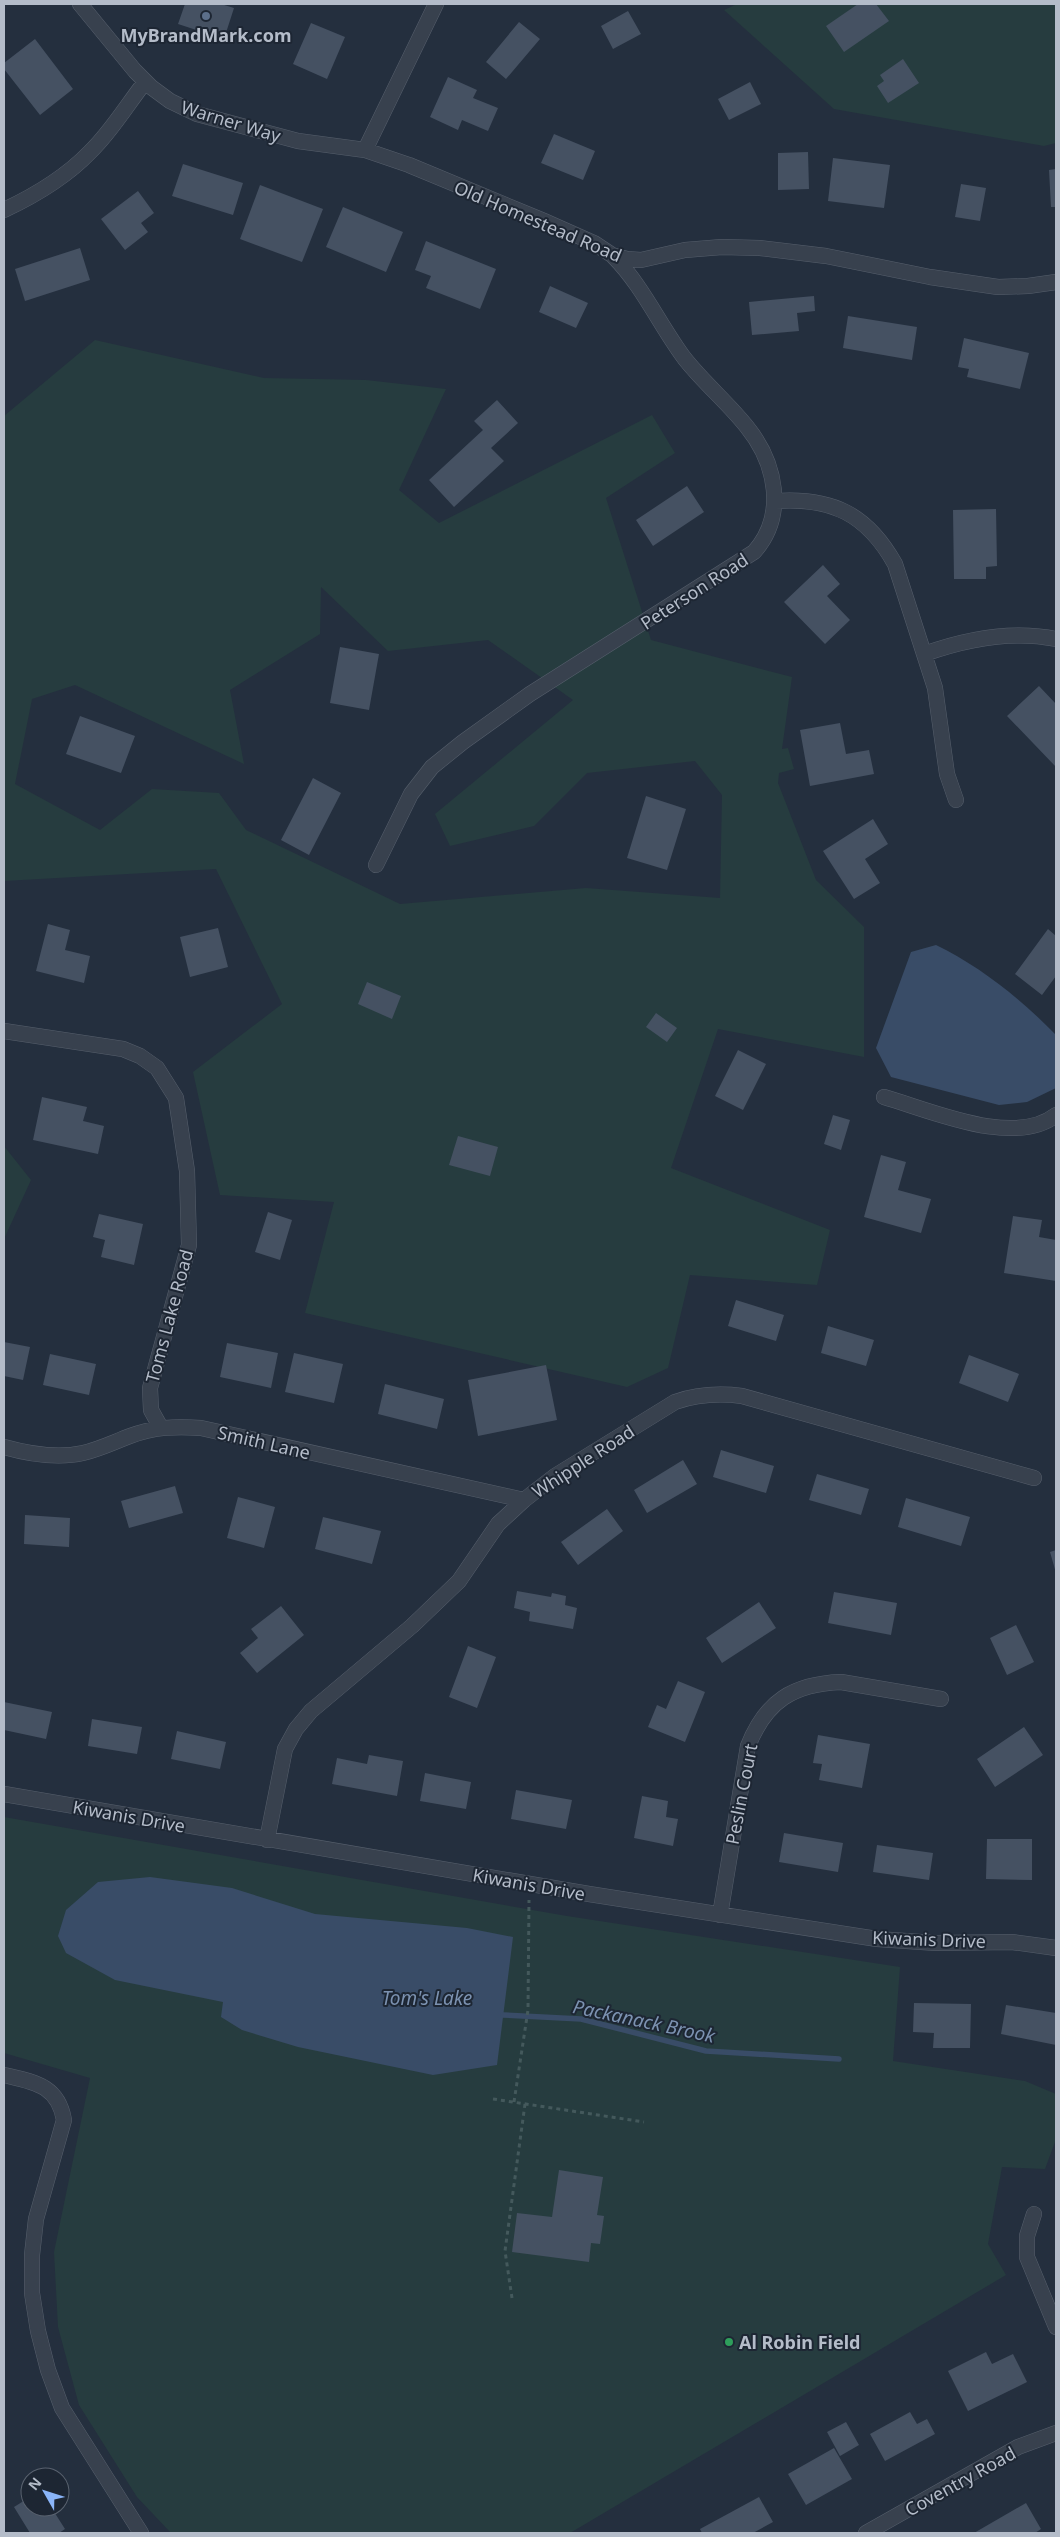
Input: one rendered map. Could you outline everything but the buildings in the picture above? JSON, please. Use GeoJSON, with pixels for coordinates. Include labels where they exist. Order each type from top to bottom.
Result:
{"type":"FeatureCollection","features":[{"type":"Feature","properties":{"kind":"street","name":"Warner Way"},"geometry":{"type":"LineString","coordinates":[[80,4],[145,82],[170,101],[197,114],[298,141],[365,150]]}},
{"type":"Feature","properties":{"kind":"street"},"geometry":{"type":"LineString","coordinates":[[365,150],[436,4]]}},
{"type":"Feature","properties":{"kind":"street"},"geometry":{"type":"LineString","coordinates":[[4,210],[34,196],[72,169],[91,151],[145,82]]}},
{"type":"Feature","properties":{"kind":"street","name":"Old Homestead Road"},"geometry":{"type":"LineString","coordinates":[[365,150],[409,165],[544,220],[594,242],[612,255],[627,260],[641,260],[685,250],[722,247],[760,248],[826,256],[930,277],[998,286],[1028,286],[1056,282]]}},
{"type":"Feature","properties":{"kind":"street","name":"Peterson Road"},"geometry":{"type":"LineString","coordinates":[[376,865],[411,794],[432,767],[463,742],[530,694],[754,552],[771,528],[775,501],[771,471],[762,449],[748,427],[686,360],[627,270],[612,255]]}},
{"type":"Feature","properties":{"kind":"street"},"geometry":{"type":"LineString","coordinates":[[775,501],[816,501],[836,507],[854,516],[871,530],[885,546],[895,564],[935,688],[947,774],[956,800]]}},
{"type":"Feature","properties":{"kind":"street"},"geometry":{"type":"LineString","coordinates":[[924,654],[954,644],[986,638],[1019,636],[1056,639]]}},
{"type":"Feature","properties":{"kind":"street","name":"Toms Lake Road"},"geometry":{"type":"LineString","coordinates":[[4,1031],[123,1049],[140,1056],[157,1068],[176,1098],[188,1171],[189,1245],[150,1388],[151,1410],[161,1428]]}},
{"type":"Feature","properties":{"kind":"street"},"geometry":{"type":"LineString","coordinates":[[884,1097],[988,1127],[1010,1130],[1031,1127],[1056,1115]]}},
{"type":"Feature","properties":{"kind":"street","name":"Whipple Road"},"geometry":{"type":"LineString","coordinates":[[267,1840],[285,1749],[296,1728],[311,1711],[412,1626],[459,1581],[498,1524],[524,1500],[555,1476],[675,1402],[695,1395],[718,1393],[742,1396],[1034,1478]]}},
{"type":"Feature","properties":{"kind":"street","name":"Smith Lane"},"geometry":{"type":"LineString","coordinates":[[4,1447],[26,1453],[54,1456],[81,1454],[106,1447],[128,1436],[161,1428],[177,1426],[202,1428],[524,1500]]}},
{"type":"Feature","properties":{"kind":"street","name":"Peslin Court"},"geometry":{"type":"LineString","coordinates":[[720,1915],[748,1746],[756,1726],[768,1710],[790,1693],[803,1687],[825,1682],[841,1682],[941,1698]]}},
{"type":"Feature","properties":{"kind":"street","name":"Kiwanis Drive"},"geometry":{"type":"LineString","coordinates":[[4,1794],[529,1884],[877,1939],[936,1943],[1012,1942],[1056,1948]]}},
{"type":"Feature","properties":{"kind":"street"},"geometry":{"type":"LineString","coordinates":[[4,2075],[45,2087],[62,2108],[64,2120],[36,2219],[32,2255],[32,2292],[38,2331],[48,2370],[62,2408],[141,2533]]}},
{"type":"Feature","properties":{"kind":"street"},"geometry":{"type":"LineString","coordinates":[[1034,2214],[1027,2236],[1027,2257],[1056,2327]]}},
{"type":"Feature","properties":{"kind":"street","name":"Coventry Road"},"geometry":{"type":"LineString","coordinates":[[866,2533],[1018,2447],[1056,2433]]}},
{"type":"Feature","properties":{"kind":"path"},"geometry":{"type":"LineString","coordinates":[[514,2102],[528,2010],[529,1884]]}},
{"type":"Feature","properties":{"kind":"path"},"geometry":{"type":"LineString","coordinates":[[493,2099],[644,2122]]}},
{"type":"Feature","properties":{"kind":"path"},"geometry":{"type":"LineString","coordinates":[[512,2298],[505,2250],[525,2104]]}},
{"type":"Feature","properties":{"kind":"green space"},"geometry":{"type":"Polygon","coordinates":[[[737,4],[1056,4],[1056,143],[1044,146],[834,109],[724,10],[737,4]]]}},
{"type":"Feature","properties":{"kind":"green space"},"geometry":{"type":"Polygon","coordinates":[[[95,340],[264,378],[366,380],[446,389],[399,490],[439,523],[652,415],[675,453],[606,498],[651,640],[792,677],[782,749],[788,748],[794,769],[779,773],[778,783],[816,880],[864,927],[864,1057],[718,1029],[671,1168],[830,1230],[817,1285],[690,1275],[668,1368],[627,1387],[305,1313],[334,1202],[220,1195],[193,1072],[282,1004],[216,869],[4,881],[4,416],[95,340]],[[321,587],[320,634],[230,690],[244,764],[75,685],[32,699],[15,784],[100,830],[152,789],[219,793],[246,830],[400,904],[586,888],[720,898],[722,795],[695,761],[587,773],[534,826],[450,846],[435,814],[573,700],[488,640],[388,651],[321,587]]]}},
{"type":"Feature","properties":{"kind":"green space"},"geometry":{"type":"Polygon","coordinates":[[[4,1146],[31,1180],[4,1239],[4,1146]]]}},
{"type":"Feature","properties":{"kind":"green space"},"geometry":{"type":"Polygon","coordinates":[[[4,1817],[567,1916],[900,1967],[893,2061],[1025,2081],[1056,2094],[1056,2139],[1045,2169],[1002,2167],[988,2244],[1006,2275],[570,2533],[171,2533],[137,2497],[79,2405],[58,2327],[54,2252],[90,2078],[4,2053],[4,1817]]]}},
{"type":"Feature","properties":{"kind":"water"},"geometry":{"type":"Polygon","coordinates":[[[936,945],[969,963],[1000,985],[1056,1035],[1056,1088],[1027,1102],[999,1105],[891,1077],[876,1048],[911,952],[936,945]]]}},
{"type":"Feature","properties":{"kind":"water","name":"Tom's Lake"},"geometry":{"type":"Polygon","coordinates":[[[150,1877],[232,1888],[315,1914],[467,1928],[513,1937],[497,2065],[433,2075],[298,2047],[242,2030],[221,2017],[223,2002],[115,1980],[66,1953],[58,1936],[66,1910],[98,1882],[150,1877]]]}},
{"type":"Feature","properties":{"kind":"waterway","name":"Packanack Brook"},"geometry":{"type":"LineString","coordinates":[[503,2015],[581,2019],[706,2051],[839,2059]]}},
{"type":"Feature","properties":{"kind":"place","name":"MyBrandMark.com"},"geometry":{"type":"Point","coordinates":[206,16]}},
{"type":"Feature","properties":{"kind":"place","name":"Al Robin Field"},"geometry":{"type":"Point","coordinates":[729,2342]}}]}
